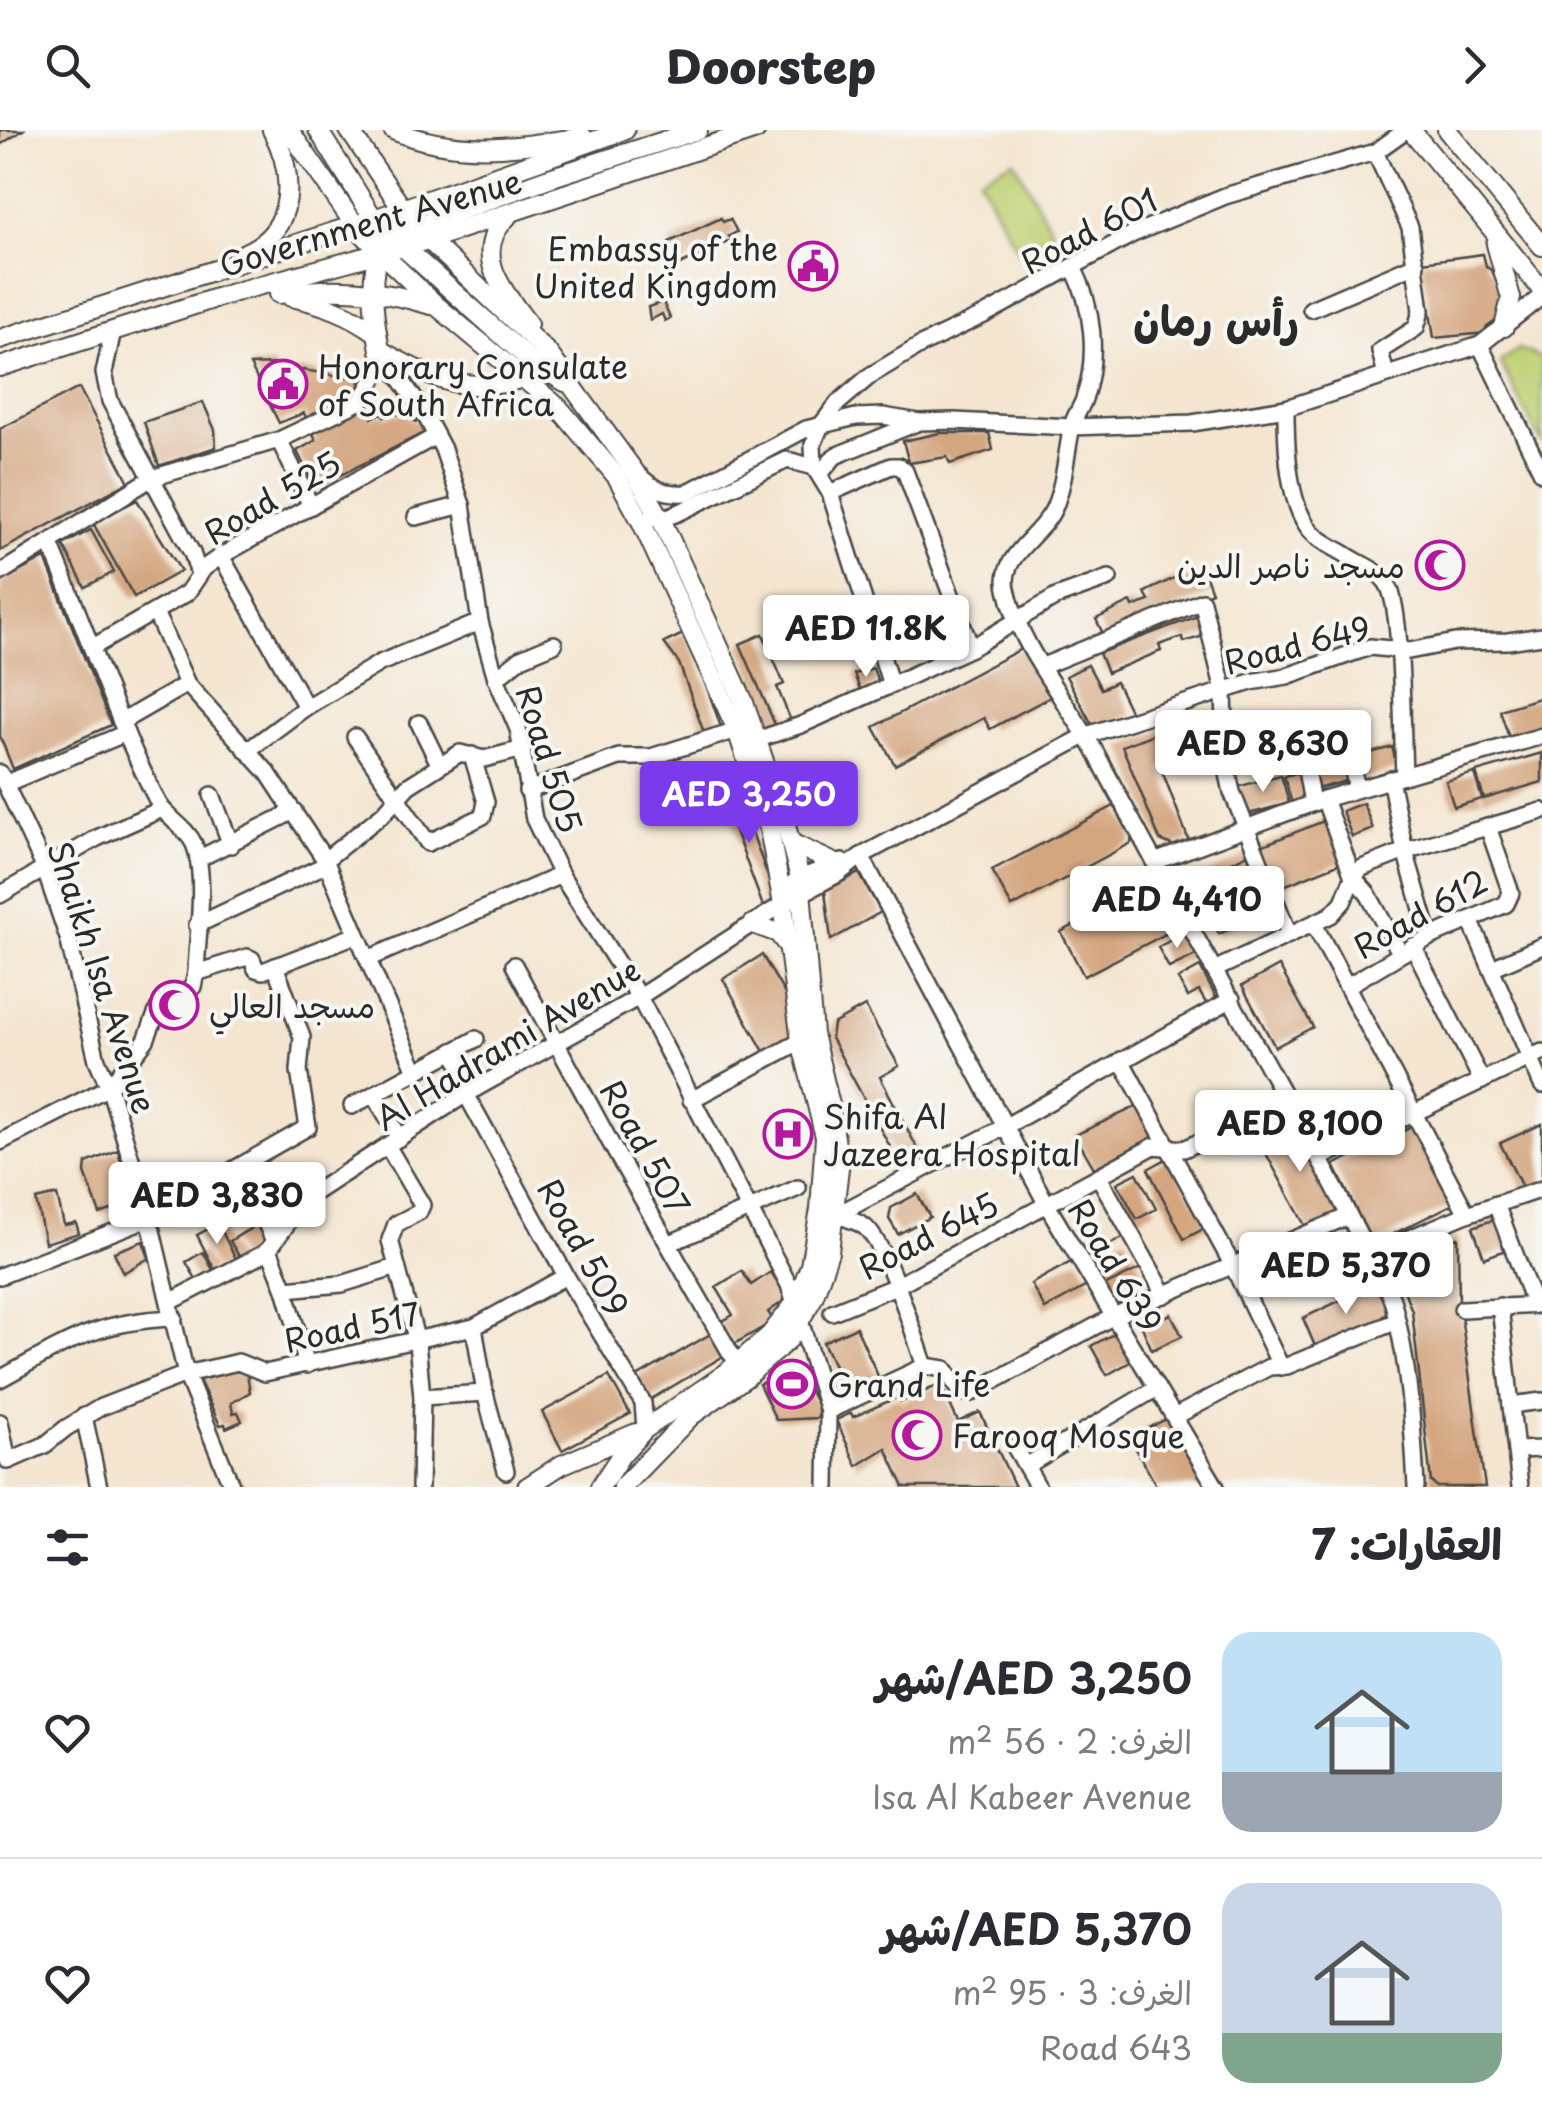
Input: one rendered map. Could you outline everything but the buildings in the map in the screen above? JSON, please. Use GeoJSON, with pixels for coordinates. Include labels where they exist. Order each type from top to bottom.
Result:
{"type":"FeatureCollection","features":[{"type":"Feature","properties":{"kind":"main road"},"geometry":{"type":"LineString","coordinates":[[156,290],[256,248],[276,228],[287,206],[288,180],[280,144],[272,130]]}},
{"type":"Feature","properties":{"kind":"main road"},"geometry":{"type":"LineString","coordinates":[[289,130],[355,225],[403,240],[533,363],[570,386]]}},
{"type":"Feature","properties":{"kind":"main road"},"geometry":{"type":"LineString","coordinates":[[318,130],[374,219],[548,353]]}},
{"type":"Feature","properties":{"kind":"main road"},"geometry":{"type":"LineString","coordinates":[[349,130],[401,209],[403,240],[438,307],[569,419],[617,477],[736,730],[768,829],[782,898],[825,1138],[828,1212],[823,1271],[801,1322],[781,1347],[690,1416],[622,1487]]}},
{"type":"Feature","properties":{"kind":"main road"},"geometry":{"type":"LineString","coordinates":[[393,130],[439,145],[478,150],[517,148],[624,130]]}},
{"type":"Feature","properties":{"kind":"main road","name":"Government Avenue"},"geometry":{"type":"LineString","coordinates":[[0,339],[374,219],[624,130]]}},
{"type":"Feature","properties":{"kind":"main road"},"geometry":{"type":"LineString","coordinates":[[379,342],[373,291],[403,240],[546,179],[698,130]]}},
{"type":"Feature","properties":{"kind":"main road","name":"Government Avenue"},"geometry":{"type":"LineString","coordinates":[[0,367],[403,240],[512,212],[756,130]]}},
{"type":"Feature","properties":{"kind":"main road"},"geometry":{"type":"LineString","coordinates":[[1409,130],[1542,293]]}},
{"type":"Feature","properties":{"kind":"main road"},"geometry":{"type":"LineString","coordinates":[[1447,130],[1542,246]]}},
{"type":"Feature","properties":{"kind":"main road"},"geometry":{"type":"LineString","coordinates":[[1503,197],[1542,228]]}},
{"type":"Feature","properties":{"kind":"main road"},"geometry":{"type":"LineString","coordinates":[[512,212],[494,231],[489,254],[498,282],[634,471],[661,519],[743,700],[791,843],[801,886],[808,1040]]}},
{"type":"Feature","properties":{"kind":"main road"},"geometry":{"type":"LineString","coordinates":[[1490,229],[1510,283],[1511,298],[1504,327]]}},
{"type":"Feature","properties":{"kind":"main road"},"geometry":{"type":"LineString","coordinates":[[279,294],[316,288],[373,291],[438,307]]}},
{"type":"Feature","properties":{"kind":"main road"},"geometry":{"type":"LineString","coordinates":[[235,292],[279,294],[332,306],[355,317],[379,342],[425,368],[524,378]]}},
{"type":"Feature","properties":{"kind":"main road"},"geometry":{"type":"LineString","coordinates":[[791,843],[834,864]]}},
{"type":"Feature","properties":{"kind":"main road"},"geometry":{"type":"LineString","coordinates":[[752,924],[778,934],[788,946]]}},
{"type":"Feature","properties":{"kind":"main road"},"geometry":{"type":"LineString","coordinates":[[600,1487],[621,1455],[646,1429],[736,1365],[770,1335],[796,1302],[828,1212]]}},
{"type":"Feature","properties":{"kind":"main road"},"geometry":{"type":"LineString","coordinates":[[527,1487],[561,1465],[646,1429]]}},
{"type":"Feature","properties":{"kind":"street","name":"Road 601"},"geometry":{"type":"LineString","coordinates":[[821,425],[838,403],[871,376],[921,345],[1133,234],[1225,196],[1375,152],[1409,130]]}},
{"type":"Feature","properties":{"kind":"street"},"geometry":{"type":"LineString","coordinates":[[1375,152],[1410,226],[1421,311],[1416,328],[1380,351],[1386,375]]}},
{"type":"Feature","properties":{"kind":"street"},"geometry":{"type":"LineString","coordinates":[[1311,309],[1416,264]]}},
{"type":"Feature","properties":{"kind":"street"},"geometry":{"type":"LineString","coordinates":[[1072,267],[1084,289],[1093,344],[1084,398],[1072,427],[1054,510],[1005,573],[1007,589],[1018,622],[1086,735],[1320,1158],[1394,1304],[1414,1442],[1416,1487]]}},
{"type":"Feature","properties":{"kind":"street"},"geometry":{"type":"LineString","coordinates":[[634,471],[652,488],[669,494],[686,493],[788,438],[856,417],[1072,427],[1192,423],[1286,408],[1480,345],[1542,293]]}},
{"type":"Feature","properties":{"kind":"street"},"geometry":{"type":"LineString","coordinates":[[113,330],[104,373],[106,387],[192,552],[199,574]]}},
{"type":"Feature","properties":{"kind":"street"},"geometry":{"type":"LineString","coordinates":[[0,572],[152,478],[279,440],[361,401],[377,374],[379,342]]}},
{"type":"Feature","properties":{"kind":"street","name":"Road 505"},"geometry":{"type":"LineString","coordinates":[[379,342],[436,436],[462,505],[480,622],[496,678],[514,713],[534,819],[561,875],[639,997],[782,1268],[796,1302],[828,1411],[827,1487]]}},
{"type":"Feature","properties":{"kind":"street"},"geometry":{"type":"LineString","coordinates":[[1480,345],[1542,473]]}},
{"type":"Feature","properties":{"kind":"street"},"geometry":{"type":"LineString","coordinates":[[1286,408],[1289,462],[1295,498],[1304,521],[1320,539],[1387,584],[1398,651],[1397,777],[1405,852],[1430,937]]}},
{"type":"Feature","properties":{"kind":"street"},"geometry":{"type":"LineString","coordinates":[[817,471],[835,456],[918,422]]}},
{"type":"Feature","properties":{"kind":"street"},"geometry":{"type":"LineString","coordinates":[[821,425],[813,445],[817,471],[830,493],[891,685]]}},
{"type":"Feature","properties":{"kind":"street","name":"Road 525"},"geometry":{"type":"LineString","coordinates":[[93,647],[187,593],[199,574],[221,556],[436,436]]}},
{"type":"Feature","properties":{"kind":"street"},"geometry":{"type":"LineString","coordinates":[[279,440],[311,506]]}},
{"type":"Feature","properties":{"kind":"street"},"geometry":{"type":"LineString","coordinates":[[630,501],[644,516],[661,519],[787,460],[817,471]]}},
{"type":"Feature","properties":{"kind":"street"},"geometry":{"type":"LineString","coordinates":[[830,493],[890,466],[899,466],[904,471],[971,648]]}},
{"type":"Feature","properties":{"kind":"street"},"geometry":{"type":"LineString","coordinates":[[416,517],[462,505]]}},
{"type":"Feature","properties":{"kind":"street"},"geometry":{"type":"LineString","coordinates":[[0,1142],[108,1087],[146,1040],[158,1009],[192,988],[196,973],[198,860],[193,842],[180,823],[162,809],[124,728],[50,544]]}},
{"type":"Feature","properties":{"kind":"street"},"geometry":{"type":"LineString","coordinates":[[221,556],[306,707]]}},
{"type":"Feature","properties":{"kind":"street"},"geometry":{"type":"LineString","coordinates":[[756,740],[801,725],[891,685],[971,648],[1056,596],[1109,578]]}},
{"type":"Feature","properties":{"kind":"street"},"geometry":{"type":"LineString","coordinates":[[1042,666],[1202,601],[1224,690],[1228,778],[1289,934]]}},
{"type":"Feature","properties":{"kind":"street"},"geometry":{"type":"LineString","coordinates":[[155,612],[187,684],[268,772],[326,862],[416,1071]]}},
{"type":"Feature","properties":{"kind":"street"},"geometry":{"type":"LineString","coordinates":[[247,750],[306,707],[380,663],[480,622]]}},
{"type":"Feature","properties":{"kind":"street","name":"Road 649"},"geometry":{"type":"LineString","coordinates":[[782,898],[834,864],[860,856],[1086,735],[1251,682],[1287,676],[1362,648],[1379,646],[1398,651],[1455,642],[1542,636]]}},
{"type":"Feature","properties":{"kind":"street"},"geometry":{"type":"LineString","coordinates":[[496,678],[521,658],[554,644]]}},
{"type":"Feature","properties":{"kind":"street"},"geometry":{"type":"LineString","coordinates":[[2,778],[124,728],[187,684]]}},
{"type":"Feature","properties":{"kind":"street"},"geometry":{"type":"LineString","coordinates":[[420,723],[439,764]]}},
{"type":"Feature","properties":{"kind":"street"},"geometry":{"type":"LineString","coordinates":[[527,791],[619,757],[651,757],[736,730]]}},
{"type":"Feature","properties":{"kind":"street"},"geometry":{"type":"LineString","coordinates":[[355,737],[428,843],[483,816],[486,802],[472,755]]}},
{"type":"Feature","properties":{"kind":"street"},"geometry":{"type":"LineString","coordinates":[[1154,862],[1318,801],[1542,737]]}},
{"type":"Feature","properties":{"kind":"street"},"geometry":{"type":"LineString","coordinates":[[197,925],[326,862],[408,786],[439,764],[460,753],[484,759],[523,749]]}},
{"type":"Feature","properties":{"kind":"street"},"geometry":{"type":"LineString","coordinates":[[1348,749],[1358,789]]}},
{"type":"Feature","properties":{"kind":"street"},"geometry":{"type":"LineString","coordinates":[[1305,764],[1353,877],[1407,950],[1482,1082]]}},
{"type":"Feature","properties":{"kind":"street","name":"Shaikh Isa Avenue"},"geometry":{"type":"LineString","coordinates":[[2,778],[44,867],[86,1007],[97,1060],[150,1218],[186,1374],[232,1487]]}},
{"type":"Feature","properties":{"kind":"street"},"geometry":{"type":"LineString","coordinates":[[212,795],[231,845]]}},
{"type":"Feature","properties":{"kind":"street"},"geometry":{"type":"LineString","coordinates":[[0,894],[97,838],[162,809]]}},
{"type":"Feature","properties":{"kind":"street"},"geometry":{"type":"LineString","coordinates":[[198,860],[294,811]]}},
{"type":"Feature","properties":{"kind":"street"},"geometry":{"type":"LineString","coordinates":[[1214,970],[1331,915],[1362,868],[1542,811]]}},
{"type":"Feature","properties":{"kind":"street","name":"Road 612"},"geometry":{"type":"LineString","coordinates":[[1347,986],[1430,937],[1506,904],[1511,893],[1488,827]]}},
{"type":"Feature","properties":{"kind":"street","name":"Road 649"},"geometry":{"type":"LineString","coordinates":[[801,886],[838,874],[860,856]]}},
{"type":"Feature","properties":{"kind":"street","name":"Road 639"},"geometry":{"type":"LineString","coordinates":[[860,856],[1047,1205],[1116,1314],[1216,1487]]}},
{"type":"Feature","properties":{"kind":"street"},"geometry":{"type":"LineString","coordinates":[[368,959],[561,875]]}},
{"type":"Feature","properties":{"kind":"street","name":"Al Hadrami Avenue"},"geometry":{"type":"LineString","coordinates":[[172,1310],[272,1245],[305,1199],[470,1092],[639,997],[752,924],[782,898]]}},
{"type":"Feature","properties":{"kind":"street"},"geometry":{"type":"LineString","coordinates":[[1470,920],[1537,1055],[1542,1084]]}},
{"type":"Feature","properties":{"kind":"street","name":"Road 612"},"geometry":{"type":"LineString","coordinates":[[1314,924],[1467,1214]]}},
{"type":"Feature","properties":{"kind":"street"},"geometry":{"type":"LineString","coordinates":[[196,973],[247,957],[259,971],[356,935]]}},
{"type":"Feature","properties":{"kind":"street"},"geometry":{"type":"LineString","coordinates":[[1492,968],[1542,946]]}},
{"type":"Feature","properties":{"kind":"street","name":"Road 507"},"geometry":{"type":"LineString","coordinates":[[514,965],[731,1354]]}},
{"type":"Feature","properties":{"kind":"street"},"geometry":{"type":"LineString","coordinates":[[0,1276],[150,1218],[308,1127],[299,1072],[302,1037],[275,966]]}},
{"type":"Feature","properties":{"kind":"street"},"geometry":{"type":"LineString","coordinates":[[828,1212],[1006,1126],[1232,999]]}},
{"type":"Feature","properties":{"kind":"street"},"geometry":{"type":"LineString","coordinates":[[352,1106],[476,1039]]}},
{"type":"Feature","properties":{"kind":"street"},"geometry":{"type":"LineString","coordinates":[[691,1100],[808,1040]]}},
{"type":"Feature","properties":{"kind":"street","name":"Road 509"},"geometry":{"type":"LineString","coordinates":[[452,1052],[566,1276],[643,1403],[646,1429]]}},
{"type":"Feature","properties":{"kind":"street"},"geometry":{"type":"LineString","coordinates":[[1320,1158],[1537,1055]]}},
{"type":"Feature","properties":{"kind":"street"},"geometry":{"type":"LineString","coordinates":[[1121,1060],[1281,1366]]}},
{"type":"Feature","properties":{"kind":"street"},"geometry":{"type":"LineString","coordinates":[[374,1095],[422,1205],[419,1212],[396,1224],[390,1240],[418,1342],[422,1397],[420,1487]]}},
{"type":"Feature","properties":{"kind":"street","name":"Road 645"},"geometry":{"type":"LineString","coordinates":[[832,1312],[896,1286],[1154,1146],[1184,1149],[1287,1100]]}},
{"type":"Feature","properties":{"kind":"street"},"geometry":{"type":"LineString","coordinates":[[240,1166],[272,1245],[307,1364]]}},
{"type":"Feature","properties":{"kind":"street"},"geometry":{"type":"LineString","coordinates":[[1099,1176],[1165,1294]]}},
{"type":"Feature","properties":{"kind":"street"},"geometry":{"type":"LineString","coordinates":[[668,1244],[798,1188]]}},
{"type":"Feature","properties":{"kind":"street"},"geometry":{"type":"LineString","coordinates":[[1369,1255],[1467,1214],[1542,1189]]}},
{"type":"Feature","properties":{"kind":"street"},"geometry":{"type":"LineString","coordinates":[[1462,1309],[1538,1304],[1496,1204]]}},
{"type":"Feature","properties":{"kind":"street"},"geometry":{"type":"LineString","coordinates":[[828,1212],[857,1222],[870,1232],[896,1286],[925,1366]]}},
{"type":"Feature","properties":{"kind":"street"},"geometry":{"type":"LineString","coordinates":[[828,1411],[925,1366],[945,1368],[962,1392],[972,1393],[1116,1314],[1349,1216]]}},
{"type":"Feature","properties":{"kind":"street"},"geometry":{"type":"LineString","coordinates":[[285,1289],[342,1284],[397,1267]]}},
{"type":"Feature","properties":{"kind":"street"},"geometry":{"type":"LineString","coordinates":[[782,1268],[796,1272],[809,1268]]}},
{"type":"Feature","properties":{"kind":"street","name":"Road 517"},"geometry":{"type":"LineString","coordinates":[[0,1422],[8,1461],[44,1445],[84,1416],[186,1374],[238,1362],[260,1373],[418,1342],[474,1327],[566,1276]]}},
{"type":"Feature","properties":{"kind":"street"},"geometry":{"type":"LineString","coordinates":[[1500,1306],[1520,1487]]}},
{"type":"Feature","properties":{"kind":"street"},"geometry":{"type":"LineString","coordinates":[[0,1379],[82,1334],[172,1310]]}},
{"type":"Feature","properties":{"kind":"street"},"geometry":{"type":"LineString","coordinates":[[1176,1416],[1268,1367],[1281,1366],[1397,1321]]}},
{"type":"Feature","properties":{"kind":"street"},"geometry":{"type":"LineString","coordinates":[[474,1327],[506,1471]]}},
{"type":"Feature","properties":{"kind":"street"},"geometry":{"type":"LineString","coordinates":[[1026,1466],[1156,1388]]}},
{"type":"Feature","properties":{"kind":"street"},"geometry":{"type":"LineString","coordinates":[[422,1397],[486,1393]]}},
{"type":"Feature","properties":{"kind":"street"},"geometry":{"type":"LineString","coordinates":[[1511,1405],[1542,1401]]}},
{"type":"Feature","properties":{"kind":"street"},"geometry":{"type":"LineString","coordinates":[[84,1416],[99,1487]]}},
{"type":"Feature","properties":{"kind":"street"},"geometry":{"type":"LineString","coordinates":[[1015,1447],[1038,1487]]}},
{"type":"Feature","properties":{"kind":"street"},"geometry":{"type":"LineString","coordinates":[[1516,1450],[1542,1450]]}},
{"type":"Feature","properties":{"kind":"green space"},"geometry":{"type":"Polygon","coordinates":[[[1014,160],[1053,233],[1018,252],[979,178],[1014,160]]]}},
{"type":"Feature","properties":{"kind":"green space"},"geometry":{"type":"Polygon","coordinates":[[[1519,349],[1542,358],[1542,444],[1500,362],[1519,349]]]}},
{"type":"Feature","properties":{"kind":"place","name":"Embassy of the United Kingdom"},"geometry":{"type":"Point","coordinates":[813,266]}},
{"type":"Feature","properties":{"kind":"place","name":"Honorary Consulate of South Africa"},"geometry":{"type":"Point","coordinates":[283,384]}},
{"type":"Feature","properties":{"kind":"place","name":"مسجد ناصر الدين"},"geometry":{"type":"Point","coordinates":[1440,565]}},
{"type":"Feature","properties":{"kind":"place","name":"مسجد العالي"},"geometry":{"type":"Point","coordinates":[174,1005]}},
{"type":"Feature","properties":{"kind":"place","name":"Shifa Al Jazeera Hospital"},"geometry":{"type":"Point","coordinates":[788,1134]}},
{"type":"Feature","properties":{"kind":"place","name":"Grand Life"},"geometry":{"type":"Point","coordinates":[792,1384]}},
{"type":"Feature","properties":{"kind":"place","name":"Farooq Mosque"},"geometry":{"type":"Point","coordinates":[917,1435]}},
{"type":"Feature","properties":{"kind":"district","name":"رأس رمان"},"geometry":{"type":"Point","coordinates":[1216,318]}}]}
